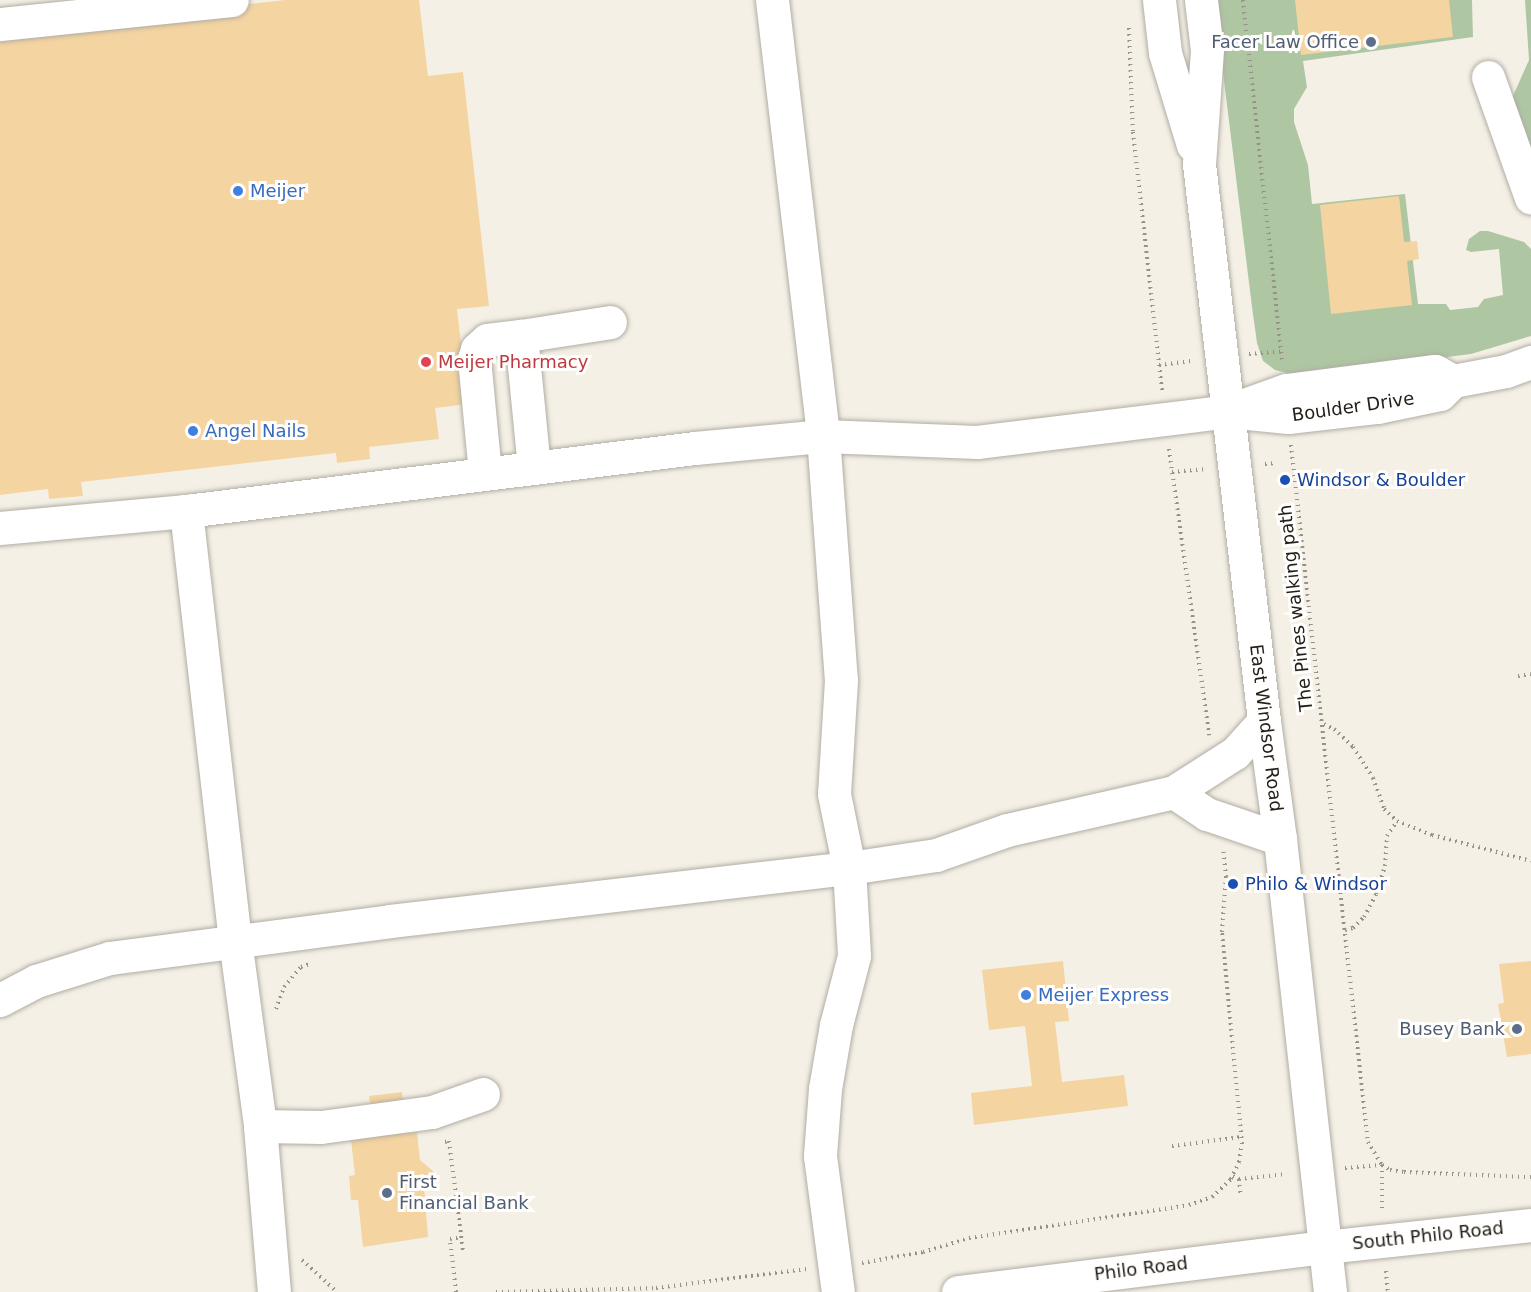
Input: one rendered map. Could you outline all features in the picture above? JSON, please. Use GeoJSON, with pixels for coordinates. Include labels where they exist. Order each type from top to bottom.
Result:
{"type":"FeatureCollection","features":[{"type":"Feature","properties":{"kind":"main road"},"geometry":{"type":"LineString","coordinates":[[0,24],[232,0]]}},
{"type":"Feature","properties":{"kind":"main road"},"geometry":{"type":"LineString","coordinates":[[772,0],[823,436],[841,680],[834,794],[849,868],[854,956],[836,1025],[825,1089],[820,1156],[838,1292]]}},
{"type":"Feature","properties":{"kind":"main road","name":"East Windsor Road"},"geometry":{"type":"LineString","coordinates":[[1159,0],[1165,53],[1199,164],[1264,721],[1280,839],[1330,1292]]}},
{"type":"Feature","properties":{"kind":"main road","name":"East Windsor Road"},"geometry":{"type":"LineString","coordinates":[[1199,164],[1207,50],[1201,0]]}},
{"type":"Feature","properties":{"kind":"main road"},"geometry":{"type":"LineString","coordinates":[[1488,77],[1531,198]]}},
{"type":"Feature","properties":{"kind":"main road"},"geometry":{"type":"LineString","coordinates":[[486,473],[474,359],[477,349],[488,340],[610,322]]}},
{"type":"Feature","properties":{"kind":"main road"},"geometry":{"type":"LineString","coordinates":[[521,336],[534,468]]}},
{"type":"Feature","properties":{"kind":"main road","name":"Boulder Drive"},"geometry":{"type":"LineString","coordinates":[[0,528],[186,511],[695,448],[823,436],[977,442],[1228,411],[1286,390],[1435,371],[1453,381],[1506,371],[1531,362]]}},
{"type":"Feature","properties":{"kind":"main road"},"geometry":{"type":"LineString","coordinates":[[186,511],[235,940],[260,1126],[274,1292]]}},
{"type":"Feature","properties":{"kind":"main road"},"geometry":{"type":"LineString","coordinates":[[0,1000],[36,981],[110,958],[235,940],[849,868],[936,855],[1007,830],[1174,792],[1235,753],[1264,721]]}},
{"type":"Feature","properties":{"kind":"main road"},"geometry":{"type":"LineString","coordinates":[[1174,792],[1207,814],[1280,839]]}},
{"type":"Feature","properties":{"kind":"main road"},"geometry":{"type":"LineString","coordinates":[[260,1126],[321,1127],[432,1112],[483,1094]]}},
{"type":"Feature","properties":{"kind":"main road","name":"South Philo Road"},"geometry":{"type":"LineString","coordinates":[[1324,1247],[1531,1225]]}},
{"type":"Feature","properties":{"kind":"main road","name":"Philo Road"},"geometry":{"type":"LineString","coordinates":[[958,1292],[1324,1247]]}},
{"type":"Feature","properties":{"kind":"path"},"geometry":{"type":"LineString","coordinates":[[1243,0],[1284,370]]}},
{"type":"Feature","properties":{"kind":"path"},"geometry":{"type":"LineString","coordinates":[[1129,22],[1133,132],[1159,365]]}},
{"type":"Feature","properties":{"kind":"path"},"geometry":{"type":"LineString","coordinates":[[1263,353],[1281,351]]}},
{"type":"Feature","properties":{"kind":"path","name":"The Pines walking path"},"geometry":{"type":"LineString","coordinates":[[1291,440],[1323,724],[1334,729],[1353,747],[1373,778],[1384,809],[1397,821]]}},
{"type":"Feature","properties":{"kind":"path"},"geometry":{"type":"LineString","coordinates":[[1170,450],[1209,737]]}},
{"type":"Feature","properties":{"kind":"path"},"geometry":{"type":"LineString","coordinates":[[1172,472],[1191,470]]}},
{"type":"Feature","properties":{"kind":"path"},"geometry":{"type":"LineString","coordinates":[[1518,676],[1531,674]]}},
{"type":"Feature","properties":{"kind":"path"},"geometry":{"type":"LineString","coordinates":[[1323,724],[1368,1142],[1382,1165],[1390,1170],[1531,1177]]}},
{"type":"Feature","properties":{"kind":"path"},"geometry":{"type":"LineString","coordinates":[[1345,930],[1353,928],[1364,917],[1376,894],[1385,866],[1387,836],[1397,821],[1432,835],[1531,861]]}},
{"type":"Feature","properties":{"kind":"path"},"geometry":{"type":"LineString","coordinates":[[876,1262],[922,1252],[969,1238],[1189,1205],[1212,1197],[1233,1176],[1239,1162],[1241,1137],[1222,932],[1226,877],[1222,843]]}},
{"type":"Feature","properties":{"kind":"path"},"geometry":{"type":"LineString","coordinates":[[277,1019],[276,1008],[284,987],[301,967],[311,963]]}},
{"type":"Feature","properties":{"kind":"path"},"geometry":{"type":"LineString","coordinates":[[1172,1146],[1241,1137]]}},
{"type":"Feature","properties":{"kind":"path"},"geometry":{"type":"LineString","coordinates":[[441,1142],[449,1141],[463,1250]]}},
{"type":"Feature","properties":{"kind":"path"},"geometry":{"type":"LineString","coordinates":[[1364,1166],[1382,1165]]}},
{"type":"Feature","properties":{"kind":"path"},"geometry":{"type":"LineString","coordinates":[[1381,1191],[1382,1165]]}},
{"type":"Feature","properties":{"kind":"path"},"geometry":{"type":"LineString","coordinates":[[1233,1176],[1239,1179],[1251,1178]]}},
{"type":"Feature","properties":{"kind":"path"},"geometry":{"type":"LineString","coordinates":[[1239,1179],[1241,1197]]}},
{"type":"Feature","properties":{"kind":"path"},"geometry":{"type":"LineString","coordinates":[[456,1292],[450,1239],[462,1237]]}},
{"type":"Feature","properties":{"kind":"path"},"geometry":{"type":"LineString","coordinates":[[496,1292],[656,1288],[793,1271]]}},
{"type":"Feature","properties":{"kind":"green space"},"geometry":{"type":"Polygon","coordinates":[[[1214,0],[1472,0],[1473,37],[1303,61],[1307,87],[1294,109],[1294,122],[1308,165],[1312,204],[1405,194],[1418,304],[1446,304],[1450,310],[1478,307],[1484,299],[1503,295],[1499,249],[1471,252],[1466,250],[1469,239],[1480,231],[1488,231],[1524,242],[1531,249],[1531,336],[1471,354],[1299,376],[1275,370],[1263,361],[1257,343],[1252,307],[1214,0]]]}},
{"type":"Feature","properties":{"kind":"green space"},"geometry":{"type":"Polygon","coordinates":[[[1525,0],[1531,0],[1531,162],[1512,98],[1529,60],[1525,0]]]}},
{"type":"Feature","properties":{"kind":"building","name":"Meijer"},"geometry":{"type":"Polygon","coordinates":[[[285,0],[419,0],[428,76],[463,72],[489,306],[457,309],[468,404],[435,408],[439,439],[369,447],[370,459],[337,463],[336,453],[81,482],[83,496],[49,499],[48,489],[0,495],[0,32],[285,0]]]}},
{"type":"Feature","properties":{"kind":"building"},"geometry":{"type":"Polygon","coordinates":[[[1295,0],[1449,0],[1453,37],[1301,55],[1295,0]]]}},
{"type":"Feature","properties":{"kind":"building"},"geometry":{"type":"Polygon","coordinates":[[[1399,196],[1404,242],[1417,241],[1419,259],[1407,261],[1412,305],[1331,314],[1320,205],[1399,196]]]}},
{"type":"Feature","properties":{"kind":"building"},"geometry":{"type":"Polygon","coordinates":[[[1063,961],[1069,1021],[1055,1022],[1062,1082],[1124,1075],[1128,1106],[974,1125],[971,1093],[1032,1086],[1025,1026],[989,1030],[982,970],[1063,961]]]}},
{"type":"Feature","properties":{"kind":"building","name":"Busey Bank"},"geometry":{"type":"Polygon","coordinates":[[[1531,961],[1531,1054],[1507,1057],[1498,1004],[1504,1003],[1499,964],[1531,961]]]}},
{"type":"Feature","properties":{"kind":"building","name":"First Financial Bank"},"geometry":{"type":"Polygon","coordinates":[[[402,1092],[407,1133],[417,1132],[420,1160],[434,1172],[424,1186],[428,1237],[363,1247],[358,1200],[351,1200],[349,1176],[355,1175],[351,1140],[374,1137],[369,1096],[402,1092]]]}},
{"type":"Feature","properties":{"kind":"place","name":"Facer Law Office"},"geometry":{"type":"Point","coordinates":[1371,42]}},
{"type":"Feature","properties":{"kind":"place","name":"Meijer"},"geometry":{"type":"Point","coordinates":[238,191]}},
{"type":"Feature","properties":{"kind":"place","name":"Meijer Pharmacy"},"geometry":{"type":"Point","coordinates":[426,362]}},
{"type":"Feature","properties":{"kind":"place","name":"Angel Nails"},"geometry":{"type":"Point","coordinates":[193,431]}},
{"type":"Feature","properties":{"kind":"place","name":"Windsor & Boulder"},"geometry":{"type":"Point","coordinates":[1285,480]}},
{"type":"Feature","properties":{"kind":"place","name":"Philo & Windsor"},"geometry":{"type":"Point","coordinates":[1233,884]}},
{"type":"Feature","properties":{"kind":"place","name":"Meijer Express"},"geometry":{"type":"Point","coordinates":[1026,995]}},
{"type":"Feature","properties":{"kind":"place","name":"Busey Bank"},"geometry":{"type":"Point","coordinates":[1517,1029]}},
{"type":"Feature","properties":{"kind":"place","name":"First Financial Bank"},"geometry":{"type":"Point","coordinates":[387,1193]}}]}
